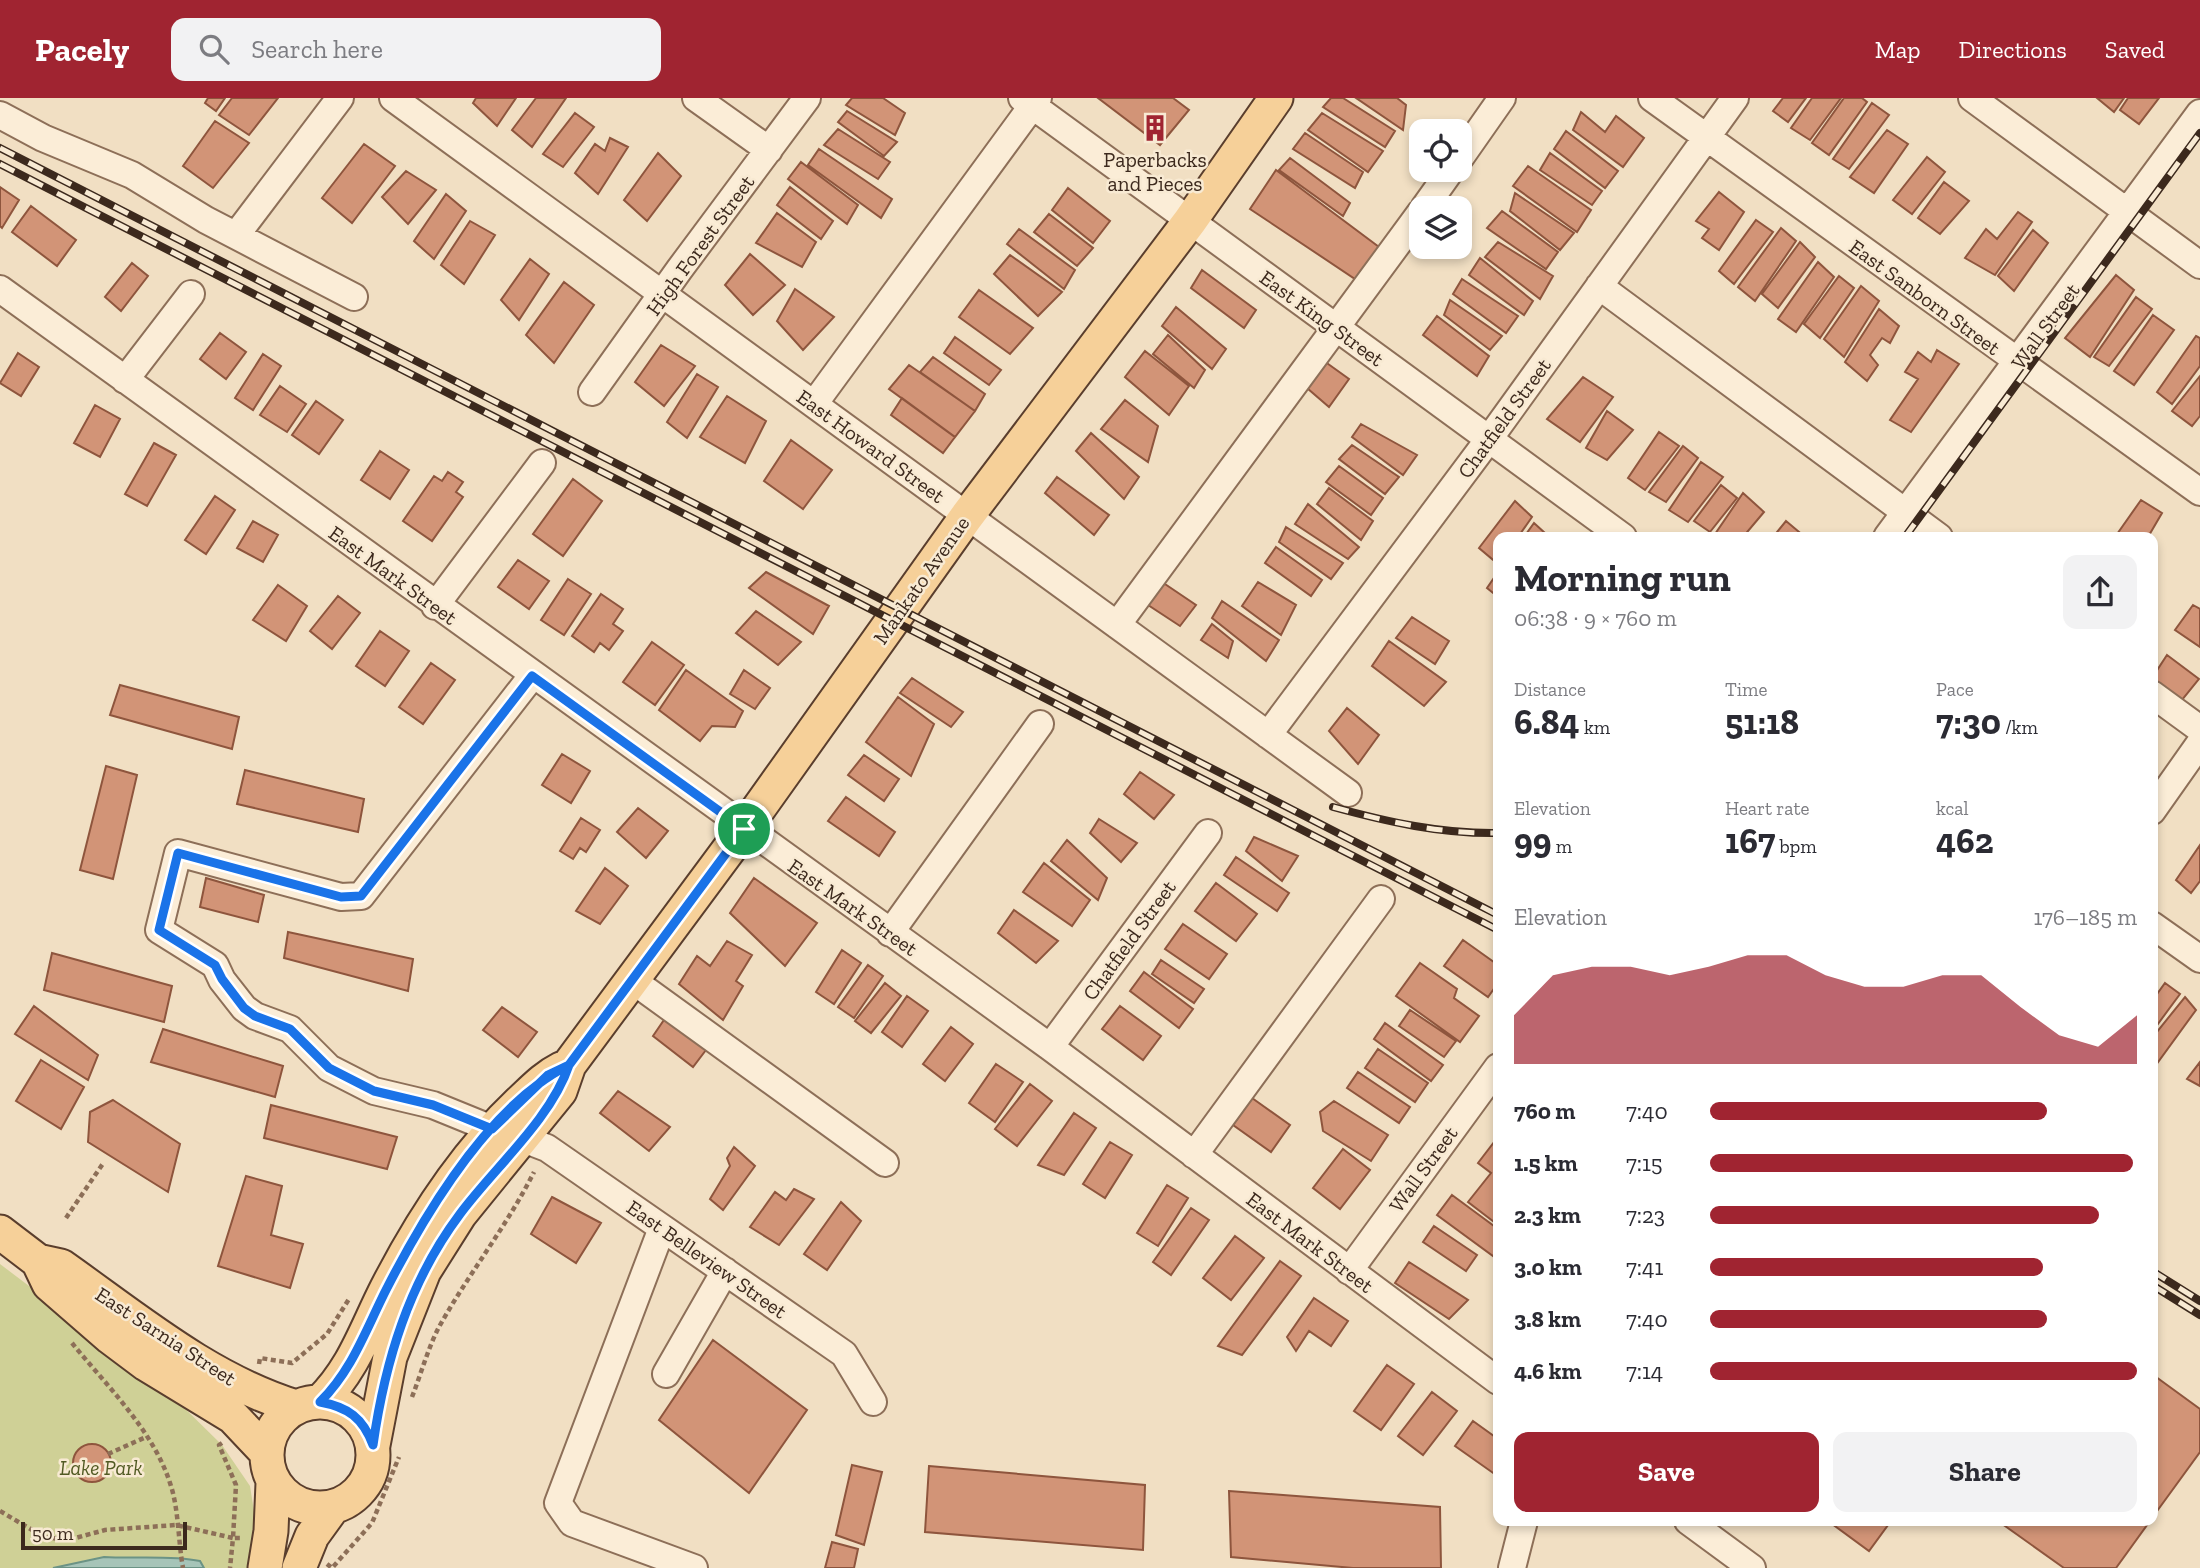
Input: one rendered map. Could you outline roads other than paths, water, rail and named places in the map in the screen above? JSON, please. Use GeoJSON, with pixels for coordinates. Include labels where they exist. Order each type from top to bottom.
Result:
{"type":"FeatureCollection","features":[{"type":"Feature","properties":{"kind":"main road","name":"Mankato Avenue"},"geometry":{"type":"LineString","coordinates":[[299,1568],[312,1536],[333,1507],[353,1496],[367,1481],[386,1449],[390,1357],[424,1271],[506,1133],[548,1075],[569,1065],[744,829],[967,516],[1190,221],[1276,98]]}},
{"type":"Feature","properties":{"kind":"main road","name":"Mankato Avenue"},"geometry":{"type":"LineString","coordinates":[[265,1568],[271,1531],[269,1467],[274,1425],[308,1404],[352,1362],[385,1291],[431,1211],[506,1133]]}},
{"type":"Feature","properties":{"kind":"main road","name":"East Sarnia Street"},"geometry":{"type":"LineString","coordinates":[[0,1233],[38,1261],[61,1266],[199,1362],[242,1386],[308,1404]]}},
{"type":"Feature","properties":{"kind":"main road","name":"East Sarnia Street"},"geometry":{"type":"LineString","coordinates":[[38,1261],[50,1284],[146,1364],[233,1417],[269,1467]]}},
{"type":"Feature","properties":{"kind":"main road"},"geometry":{"type":"LineString","coordinates":[[308,1404],[337,1405],[355,1415],[386,1449]]}},
{"type":"Feature","properties":{"kind":"main road"},"geometry":{"type":"LineString","coordinates":[[269,1467],[299,1503],[333,1507]]}},
{"type":"Feature","properties":{"kind":"street"},"geometry":{"type":"LineString","coordinates":[[237,234],[340,98]]}},
{"type":"Feature","properties":{"kind":"street","name":"East Howard Street"},"geometry":{"type":"LineString","coordinates":[[393,98],[1348,793]]}},
{"type":"Feature","properties":{"kind":"street"},"geometry":{"type":"LineString","coordinates":[[696,98],[769,150]]}},
{"type":"Feature","properties":{"kind":"street","name":"High Forest Street"},"geometry":{"type":"LineString","coordinates":[[592,392],[807,98]]}},
{"type":"Feature","properties":{"kind":"street"},"geometry":{"type":"LineString","coordinates":[[1472,141],[1502,98]]}},
{"type":"Feature","properties":{"kind":"street","name":"East Sanborn Street"},"geometry":{"type":"LineString","coordinates":[[1652,98],[2018,364],[2200,492]]}},
{"type":"Feature","properties":{"kind":"street","name":"Chatfield Street"},"geometry":{"type":"LineString","coordinates":[[1269,735],[1489,439],[1735,98]]}},
{"type":"Feature","properties":{"kind":"street"},"geometry":{"type":"LineString","coordinates":[[1972,98],[2200,265]]}},
{"type":"Feature","properties":{"kind":"street"},"geometry":{"type":"LineString","coordinates":[[814,404],[1031,101]]}},
{"type":"Feature","properties":{"kind":"street","name":"East King Street"},"geometry":{"type":"LineString","coordinates":[[1031,101],[1190,221],[1616,532]]}},
{"type":"Feature","properties":{"kind":"street","name":"Wall Street"},"geometry":{"type":"LineString","coordinates":[[1891,532],[2018,364],[2200,113]]}},
{"type":"Feature","properties":{"kind":"street"},"geometry":{"type":"LineString","coordinates":[[0,115],[43,138],[132,175],[206,220],[354,297]]}},
{"type":"Feature","properties":{"kind":"street"},"geometry":{"type":"LineString","coordinates":[[1117,625],[1338,329],[1409,228]]}},
{"type":"Feature","properties":{"kind":"street"},"geometry":{"type":"LineString","coordinates":[[1599,286],[1932,532]]}},
{"type":"Feature","properties":{"kind":"street","name":"East Mark Street"},"geometry":{"type":"LineString","coordinates":[[0,289],[435,606],[1049,1047],[1493,1377]]}},
{"type":"Feature","properties":{"kind":"street"},"geometry":{"type":"LineString","coordinates":[[125,380],[191,294]]}},
{"type":"Feature","properties":{"kind":"street"},"geometry":{"type":"LineString","coordinates":[[435,606],[542,463]]}},
{"type":"Feature","properties":{"kind":"street","name":"East Belleview Street"},"geometry":{"type":"LineString","coordinates":[[532,676],[361,896],[341,897],[178,853],[159,930],[215,965],[244,1008],[255,1016],[290,1029],[329,1068],[374,1091],[433,1105],[547,1148],[844,1354],[873,1402]]}},
{"type":"Feature","properties":{"kind":"street"},"geometry":{"type":"LineString","coordinates":[[2158,698],[2200,729]]}},
{"type":"Feature","properties":{"kind":"street"},"geometry":{"type":"LineString","coordinates":[[890,933],[1040,724]]}},
{"type":"Feature","properties":{"kind":"street"},"geometry":{"type":"LineString","coordinates":[[2158,802],[2200,743]]}},
{"type":"Feature","properties":{"kind":"street","name":"Chatfield Street"},"geometry":{"type":"LineString","coordinates":[[1049,1047],[1208,833]]}},
{"type":"Feature","properties":{"kind":"street"},"geometry":{"type":"LineString","coordinates":[[1194,1155],[1381,899]]}},
{"type":"Feature","properties":{"kind":"street"},"geometry":{"type":"LineString","coordinates":[[2158,929],[2200,959]]}},
{"type":"Feature","properties":{"kind":"street"},"geometry":{"type":"LineString","coordinates":[[632,980],[885,1163]]}},
{"type":"Feature","properties":{"kind":"street","name":"Wall Street"},"geometry":{"type":"LineString","coordinates":[[1349,1271],[1493,1074]]}},
{"type":"Feature","properties":{"kind":"street"},"geometry":{"type":"LineString","coordinates":[[662,1228],[558,1503],[572,1523],[694,1568]]}},
{"type":"Feature","properties":{"kind":"street"},"geometry":{"type":"LineString","coordinates":[[666,1374],[725,1271]]}},
{"type":"Feature","properties":{"kind":"street"},"geometry":{"type":"LineString","coordinates":[[1512,1568],[1523,1526]]}},
{"type":"Feature","properties":{"kind":"street"},"geometry":{"type":"LineString","coordinates":[[1695,1526],[1752,1568]]}},
{"type":"Feature","properties":{"kind":"railway"},"geometry":{"type":"LineString","coordinates":[[1909,532],[2200,133]]}},
{"type":"Feature","properties":{"kind":"railway"},"geometry":{"type":"LineString","coordinates":[[0,148],[1493,912]]}},
{"type":"Feature","properties":{"kind":"railway"},"geometry":{"type":"LineString","coordinates":[[0,164],[1493,927]]}},
{"type":"Feature","properties":{"kind":"railway"},"geometry":{"type":"LineString","coordinates":[[1333,807],[1415,826],[1493,833]]}},
{"type":"Feature","properties":{"kind":"railway"},"geometry":{"type":"LineString","coordinates":[[2158,1275],[2200,1301]]}},
{"type":"Feature","properties":{"kind":"railway"},"geometry":{"type":"LineString","coordinates":[[2158,1289],[2200,1315]]}},
{"type":"Feature","properties":{"kind":"place","name":"Paperbacks and Pieces"},"geometry":{"type":"Point","coordinates":[1155,128]}},
{"type":"Feature","properties":{"kind":"park label","name":"Lake Park"},"geometry":{"type":"Point","coordinates":[101,1467]}}]}
